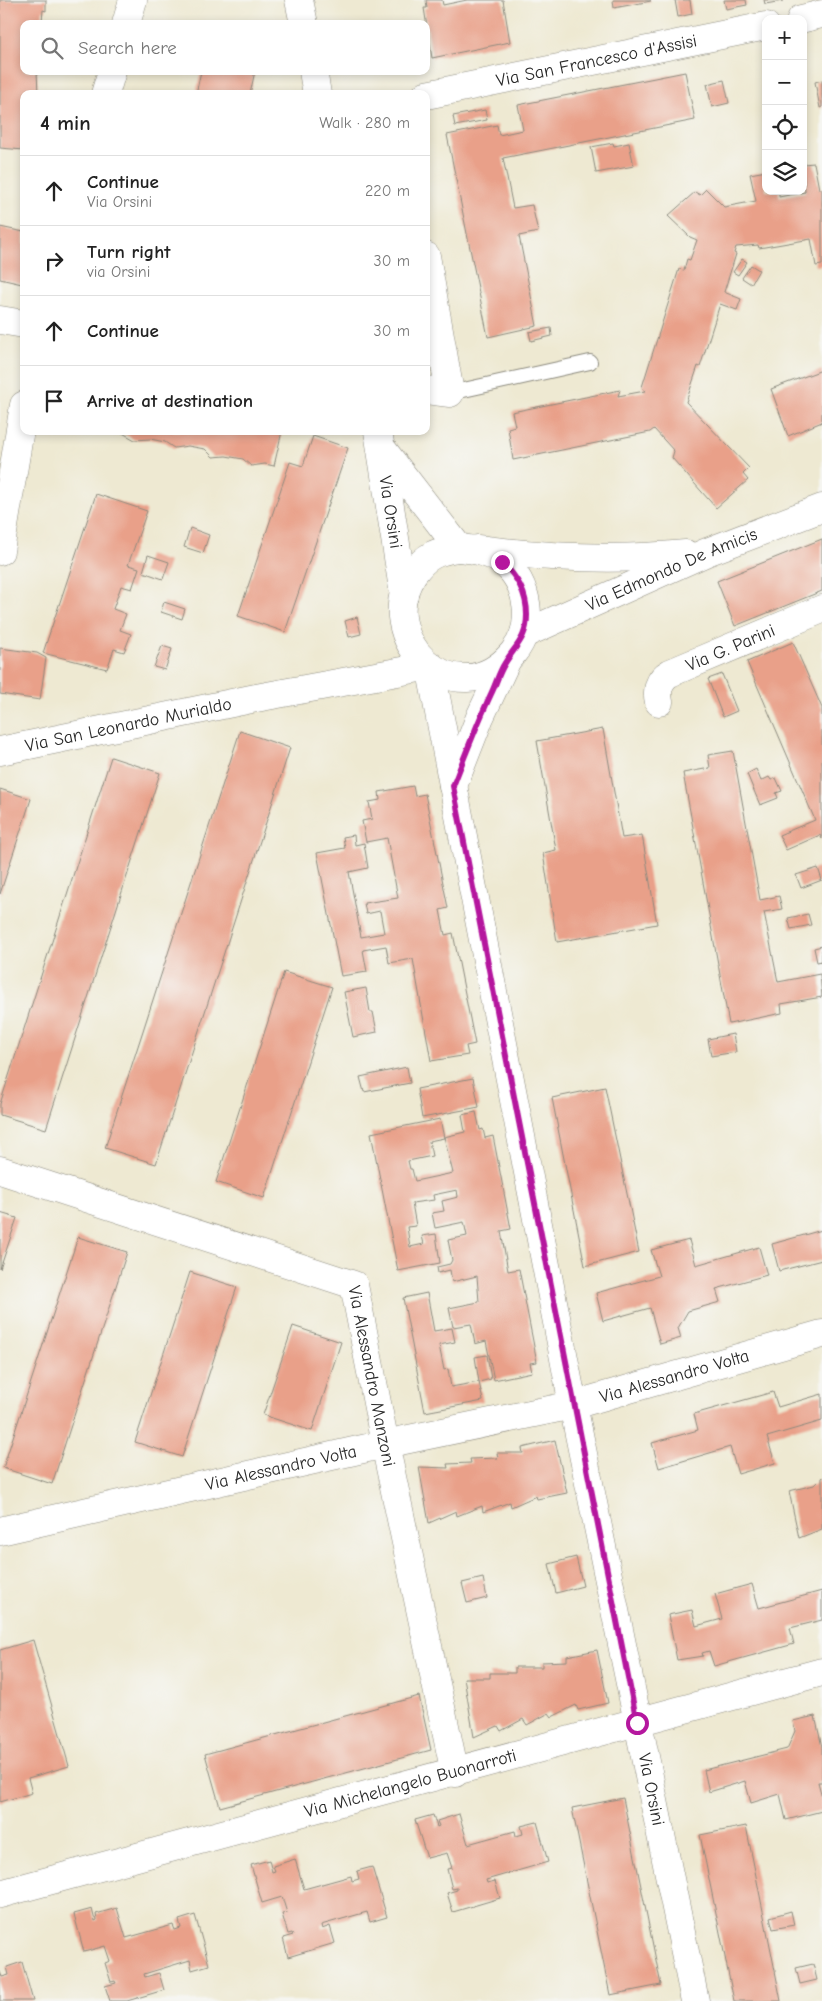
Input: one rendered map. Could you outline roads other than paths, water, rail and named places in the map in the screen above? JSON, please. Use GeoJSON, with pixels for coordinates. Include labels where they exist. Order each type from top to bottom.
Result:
{"type":"FeatureCollection","features":[{"type":"Feature","properties":{"kind":"street"},"geometry":{"type":"LineString","coordinates":[[127,20],[132,0]]}},
{"type":"Feature","properties":{"kind":"street"},"geometry":{"type":"LineString","coordinates":[[299,0],[303,20]]}},
{"type":"Feature","properties":{"kind":"street"},"geometry":{"type":"LineString","coordinates":[[807,18],[822,14]]}},
{"type":"Feature","properties":{"kind":"street","name":"Via San Francesco d'Assisi"},"geometry":{"type":"LineString","coordinates":[[430,94],[762,27]]}},
{"type":"Feature","properties":{"kind":"street"},"geometry":{"type":"LineString","coordinates":[[106,90],[111,75]]}},
{"type":"Feature","properties":{"kind":"street"},"geometry":{"type":"LineString","coordinates":[[314,75],[316,90]]}},
{"type":"Feature","properties":{"kind":"street"},"geometry":{"type":"LineString","coordinates":[[430,301],[438,391]]}},
{"type":"Feature","properties":{"kind":"street"},"geometry":{"type":"LineString","coordinates":[[0,320],[20,323]]}},
{"type":"Feature","properties":{"kind":"street"},"geometry":{"type":"LineString","coordinates":[[0,551],[20,429]]}},
{"type":"Feature","properties":{"kind":"street","name":"Via Orsini"},"geometry":{"type":"LineString","coordinates":[[380,439],[467,548]]}},
{"type":"Feature","properties":{"kind":"street","name":"Via Orsini"},"geometry":{"type":"LineString","coordinates":[[380,439],[404,595]]}},
{"type":"Feature","properties":{"kind":"street","name":"Via Edmondo De Amicis"},"geometry":{"type":"LineString","coordinates":[[524,634],[707,552],[822,508]]}},
{"type":"Feature","properties":{"kind":"street"},"geometry":{"type":"LineString","coordinates":[[453,786],[480,717],[506,662],[524,634],[527,617],[526,600],[521,586],[513,573],[502,562],[489,554],[467,548],[444,550],[430,555],[418,566],[409,579],[402,611],[404,627],[409,642],[418,655],[430,666],[444,674],[459,679],[476,677],[492,672],[506,662]]}},
{"type":"Feature","properties":{"kind":"street","name":"Via Edmondo De Amicis"},"geometry":{"type":"LineString","coordinates":[[467,548],[535,556],[592,559],[650,558],[707,552]]}},
{"type":"Feature","properties":{"kind":"street","name":"Via G. Parini"},"geometry":{"type":"LineString","coordinates":[[659,702],[657,696],[658,687],[670,672],[822,609]]}},
{"type":"Feature","properties":{"kind":"street","name":"Via Orsini"},"geometry":{"type":"LineString","coordinates":[[430,666],[573,1405],[695,2001]]}},
{"type":"Feature","properties":{"kind":"street","name":"Via San Leonardo Murialdo"},"geometry":{"type":"LineString","coordinates":[[0,750],[256,698],[430,666]]}},
{"type":"Feature","properties":{"kind":"street","name":"Via Alessandro Manzoni"},"geometry":{"type":"LineString","coordinates":[[0,1170],[354,1285],[385,1444],[455,1773]]}},
{"type":"Feature","properties":{"kind":"street","name":"Via Alessandro Volta"},"geometry":{"type":"LineString","coordinates":[[0,1531],[385,1444],[573,1405],[822,1334]]}},
{"type":"Feature","properties":{"kind":"street","name":"Via Michelangelo Buonarroti"},"geometry":{"type":"LineString","coordinates":[[0,1894],[455,1773],[822,1672]]}},
{"type":"Feature","properties":{"kind":"lane"},"geometry":{"type":"LineString","coordinates":[[438,391],[590,362]]}}]}
